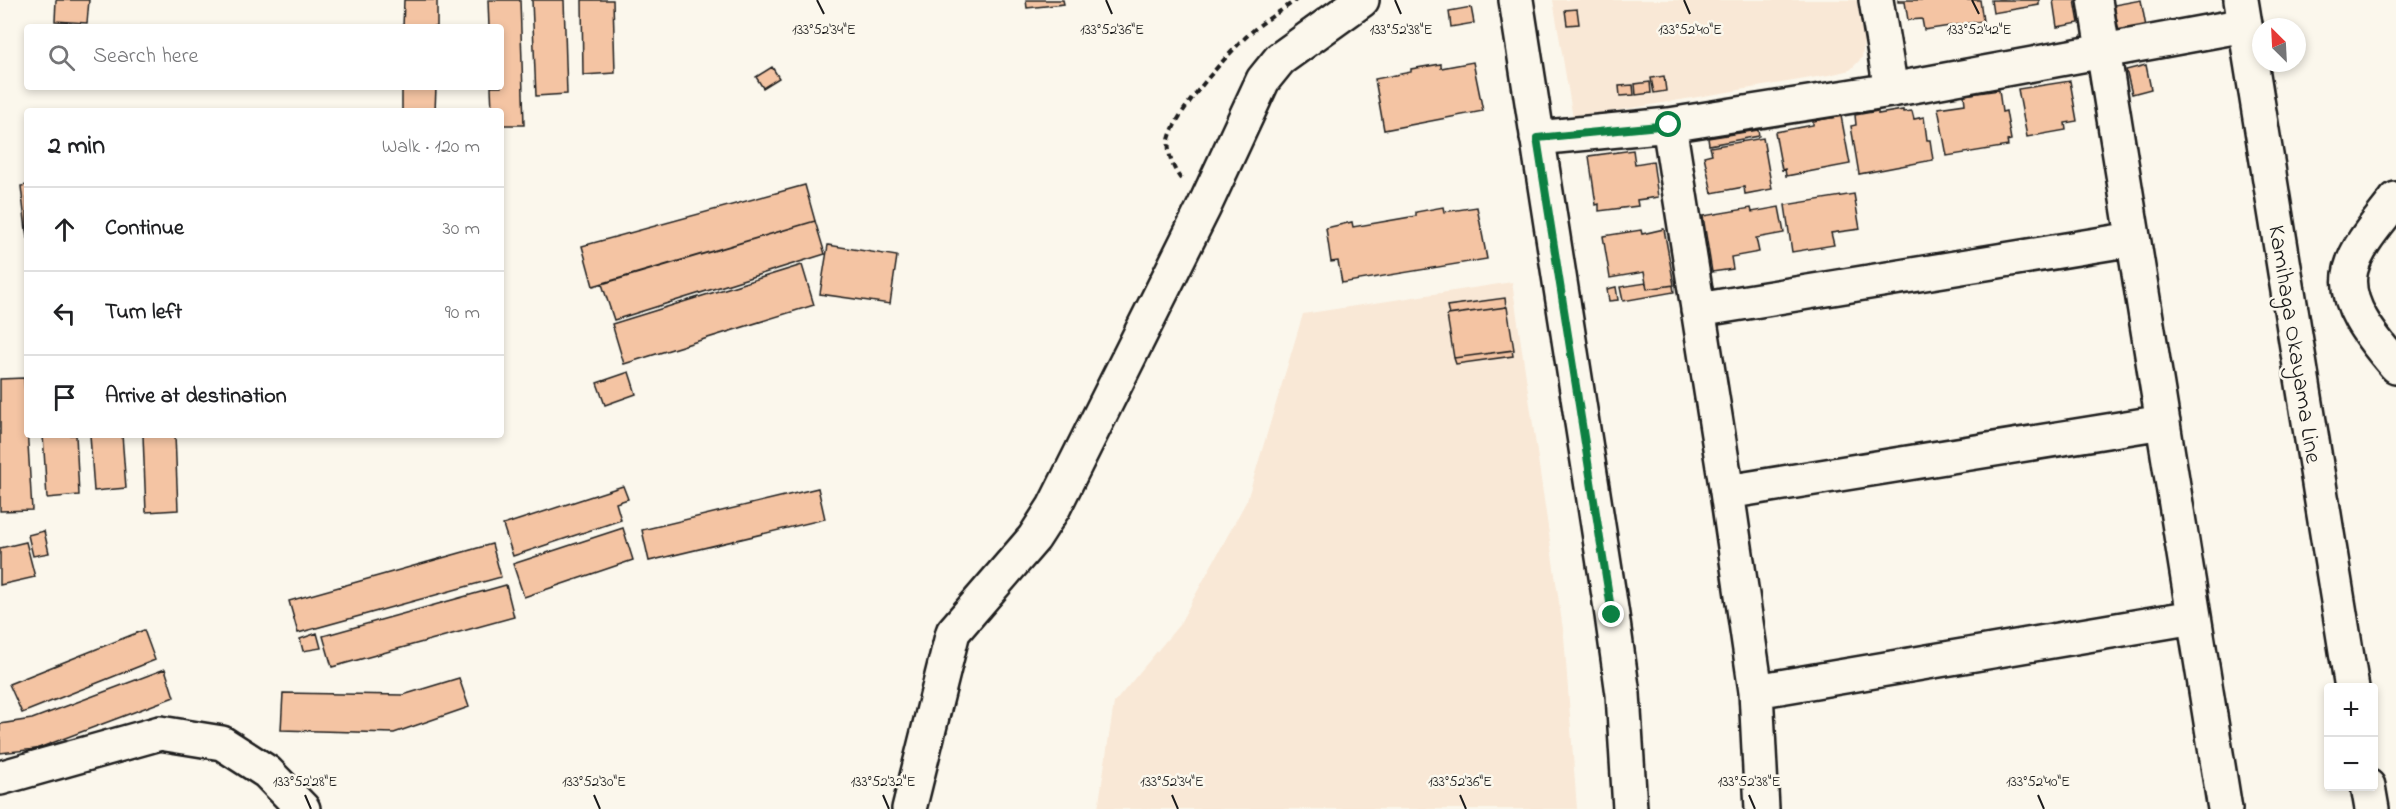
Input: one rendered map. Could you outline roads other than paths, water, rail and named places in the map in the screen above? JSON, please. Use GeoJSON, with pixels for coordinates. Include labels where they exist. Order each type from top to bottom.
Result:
{"type":"FeatureCollection","features":[{"type":"Feature","properties":{"kind":"street"},"geometry":{"type":"LineString","coordinates":[[909,809],[953,632],[1034,538],[1054,507],[1204,207],[1263,80],[1280,59],[1306,38],[1362,0]]}},
{"type":"Feature","properties":{"kind":"street"},"geometry":{"type":"LineString","coordinates":[[1516,0],[1612,615],[1623,694],[1630,809]]}},
{"type":"Feature","properties":{"kind":"street"},"geometry":{"type":"LineString","coordinates":[[1876,0],[1891,90]]}},
{"type":"Feature","properties":{"kind":"street"},"geometry":{"type":"LineString","coordinates":[[2095,0],[2194,617],[2220,808]]}},
{"type":"Feature","properties":{"kind":"street"},"geometry":{"type":"LineString","coordinates":[[1537,138],[1669,125],[1891,90],[2104,52],[2243,12]]}},
{"type":"Feature","properties":{"kind":"street","name":"Kamihaga Okayama Line"},"geometry":{"type":"LineString","coordinates":[[2243,12],[2351,683]]}},
{"type":"Feature","properties":{"kind":"street"},"geometry":{"type":"LineString","coordinates":[[1669,125],[1756,692],[1762,809]]}},
{"type":"Feature","properties":{"kind":"street"},"geometry":{"type":"LineString","coordinates":[[2396,199],[2360,249],[2351,270],[2354,306],[2396,366]]}},
{"type":"Feature","properties":{"kind":"street"},"geometry":{"type":"LineString","coordinates":[[1698,310],[2133,239]]}},
{"type":"Feature","properties":{"kind":"street"},"geometry":{"type":"LineString","coordinates":[[1727,492],[2163,422]]}},
{"type":"Feature","properties":{"kind":"street"},"geometry":{"type":"LineString","coordinates":[[1756,692],[2194,617]]}},
{"type":"Feature","properties":{"kind":"street"},"geometry":{"type":"LineString","coordinates":[[0,778],[160,733],[222,743],[267,772],[303,809]]}},
{"type":"Feature","properties":{"kind":"street"},"geometry":{"type":"LineString","coordinates":[[2369,791],[2372,809]]}}]}
